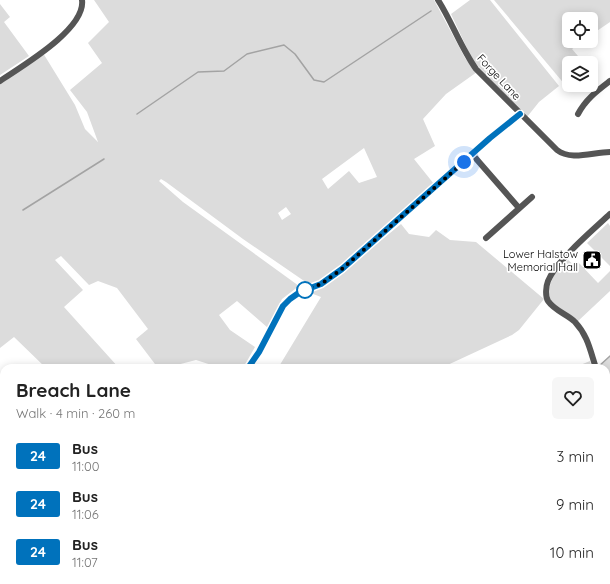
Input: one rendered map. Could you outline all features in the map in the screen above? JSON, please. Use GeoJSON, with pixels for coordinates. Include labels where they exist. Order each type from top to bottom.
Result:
{"type":"FeatureCollection","features":[{"type":"Feature","properties":{"kind":"street"},"geometry":{"type":"LineString","coordinates":[[0,81],[47,48],[74,25],[83,6],[82,0]]}},
{"type":"Feature","properties":{"kind":"street","name":"Forge Lane"},"geometry":{"type":"LineString","coordinates":[[438,0],[446,13],[468,59],[476,70],[557,150],[563,154],[573,156],[607,152]]}},
{"type":"Feature","properties":{"kind":"street"},"geometry":{"type":"LineString","coordinates":[[578,114],[592,95],[610,81]]}},
{"type":"Feature","properties":{"kind":"street"},"geometry":{"type":"LineString","coordinates":[[251,364],[259,352],[283,306],[290,299],[300,292],[321,284],[342,269],[472,154],[520,114]]}},
{"type":"Feature","properties":{"kind":"street"},"geometry":{"type":"LineString","coordinates":[[607,152],[610,147]]}},
{"type":"Feature","properties":{"kind":"street"},"geometry":{"type":"LineString","coordinates":[[472,154],[519,208]]}},
{"type":"Feature","properties":{"kind":"street"},"geometry":{"type":"LineString","coordinates":[[486,238],[532,197]]}},
{"type":"Feature","properties":{"kind":"street"},"geometry":{"type":"LineString","coordinates":[[595,364],[587,337],[574,321],[549,302],[546,296],[546,290],[549,280],[561,262],[610,214]]}},
{"type":"Feature","properties":{"kind":"shaded area"},"geometry":{"type":"Polygon","coordinates":[[[94,0],[434,0],[465,58],[477,72],[446,94],[423,119],[435,146],[414,159],[434,184],[362,249],[322,280],[310,285],[243,239],[166,182],[161,179],[159,181],[183,202],[299,286],[282,299],[268,328],[237,301],[219,315],[230,330],[255,347],[245,364],[208,364],[196,360],[180,364],[155,364],[136,339],[148,329],[117,288],[98,281],[89,285],[61,256],[55,260],[83,290],[64,307],[115,364],[42,364],[14,337],[0,348],[0,84],[43,53],[75,105],[85,129],[98,142],[87,112],[70,90],[102,63],[88,43],[109,22],[94,0]],[[364,148],[322,179],[328,189],[349,171],[359,183],[377,177],[364,148]],[[286,207],[278,213],[282,220],[291,214],[286,207]]]}},
{"type":"Feature","properties":{"kind":"shaded area"},"geometry":{"type":"Polygon","coordinates":[[[470,0],[490,0],[559,86],[539,102],[527,117],[473,61],[451,14],[470,0]]]}},
{"type":"Feature","properties":{"kind":"shaded area"},"geometry":{"type":"Polygon","coordinates":[[[494,0],[610,0],[610,22],[598,30],[598,12],[562,12],[562,48],[573,48],[572,49],[578,56],[562,56],[562,81],[494,0]]]}},
{"type":"Feature","properties":{"kind":"shaded area"},"geometry":{"type":"Polygon","coordinates":[[[0,4],[10,17],[4,22],[29,56],[0,75],[0,4]]]}},
{"type":"Feature","properties":{"kind":"shaded area"},"geometry":{"type":"Polygon","coordinates":[[[608,223],[610,226],[610,266],[587,243],[608,223]]]}},
{"type":"Feature","properties":{"kind":"shaded area"},"geometry":{"type":"Polygon","coordinates":[[[401,224],[409,234],[429,237],[436,230],[450,240],[476,242],[544,299],[519,330],[512,335],[450,364],[280,364],[321,297],[308,292],[325,286],[401,224]]]}},
{"type":"Feature","properties":{"kind":"shaded area"},"geometry":{"type":"Polygon","coordinates":[[[568,260],[574,265],[578,262],[598,283],[610,271],[610,291],[577,322],[550,300],[549,293],[551,282],[559,269],[568,260]]]}},
{"type":"Feature","properties":{"kind":"shaded area"},"geometry":{"type":"Polygon","coordinates":[[[610,356],[610,364],[600,364],[610,356]]]}},
{"type":"Feature","properties":{"kind":"shaded area"},"geometry":{"type":"Polygon","coordinates":[[[590,361],[591,364],[583,364],[590,361]]]}},
{"type":"Feature","properties":{"kind":"waterway"},"geometry":{"type":"LineString","coordinates":[[137,114],[198,72],[224,71],[247,54],[284,45],[295,54],[314,80],[324,82],[431,11]]}},
{"type":"Feature","properties":{"kind":"waterway"},"geometry":{"type":"LineString","coordinates":[[23,210],[104,159]]}},
{"type":"Feature","properties":{"kind":"waterway"},"geometry":{"type":"LineString","coordinates":[[601,364],[610,356]]}},
{"type":"Feature","properties":{"kind":"bus line","name":"24"},"geometry":{"type":"LineString","coordinates":[[251,364],[259,352],[283,306],[290,299],[300,292],[321,284],[342,269],[376,241],[490,138],[520,114]]}},
{"type":"Feature","properties":{"kind":"place","name":"Lower Halstow Memorial Hall"},"geometry":{"type":"Point","coordinates":[592,260]}},
{"type":"Feature","properties":{"kind":"route"},"geometry":{"type":"LineString","coordinates":[[305,290],[321,284],[342,269],[376,241],[464,162]]}}]}
